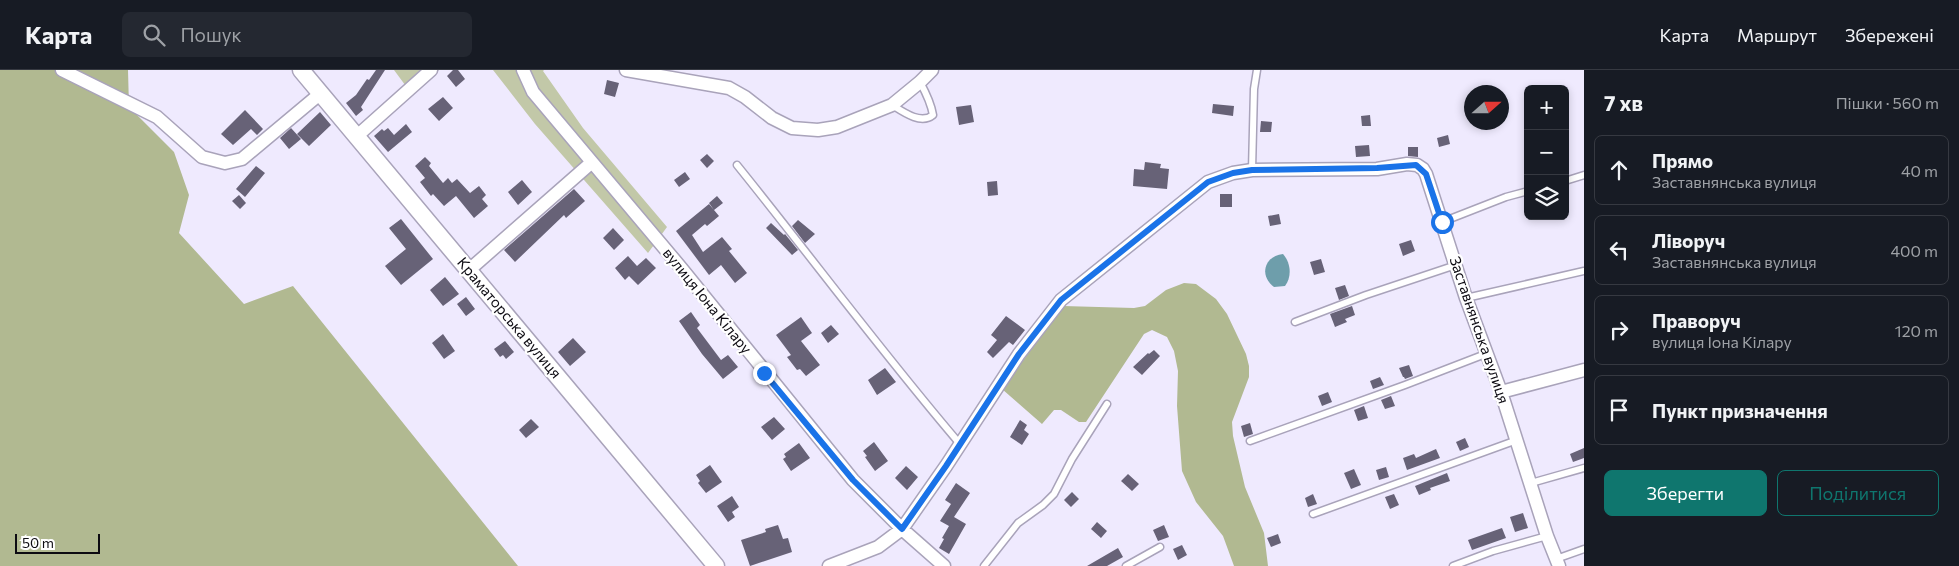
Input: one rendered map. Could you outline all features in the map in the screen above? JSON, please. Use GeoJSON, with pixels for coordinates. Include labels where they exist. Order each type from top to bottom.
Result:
{"type":"FeatureCollection","features":[{"type":"Feature","properties":{"kind":"street"},"geometry":{"type":"LineString","coordinates":[[62,70],[158,117],[202,157],[225,163],[242,159],[321,93]]}},
{"type":"Feature","properties":{"kind":"street","name":"Краматорська вулиця"},"geometry":{"type":"LineString","coordinates":[[301,70],[716,566]]}},
{"type":"Feature","properties":{"kind":"street"},"geometry":{"type":"LineString","coordinates":[[357,136],[431,70]]}},
{"type":"Feature","properties":{"kind":"street","name":"вулиця Іона Кілару"},"geometry":{"type":"LineString","coordinates":[[523,70],[534,92],[591,163],[682,270],[853,480],[902,529],[944,566]]}},
{"type":"Feature","properties":{"kind":"street"},"geometry":{"type":"LineString","coordinates":[[626,70],[729,88],[772,118],[792,128],[818,130],[837,127],[892,105],[932,70]]}},
{"type":"Feature","properties":{"kind":"street"},"geometry":{"type":"LineString","coordinates":[[469,270],[591,163]]}},
{"type":"Feature","properties":{"kind":"street","name":"Заставнянська вулиця"},"geometry":{"type":"LineString","coordinates":[[829,566],[878,547],[902,529],[1019,354],[1061,300],[1208,182],[1233,173],[1252,170],[1377,168],[1416,165],[1426,174],[1466,298],[1488,353],[1557,562]]}},
{"type":"Feature","properties":{"kind":"street"},"geometry":{"type":"LineString","coordinates":[[1501,392],[1584,370]]}},
{"type":"Feature","properties":{"kind":"lane"},"geometry":{"type":"LineString","coordinates":[[1252,170],[1254,89],[1257,70]]}},
{"type":"Feature","properties":{"kind":"lane"},"geometry":{"type":"LineString","coordinates":[[892,105],[916,118],[930,118],[933,115],[932,109],[927,94],[920,82]]}},
{"type":"Feature","properties":{"kind":"lane"},"geometry":{"type":"LineString","coordinates":[[736,166],[789,229],[917,394],[960,444]]}},
{"type":"Feature","properties":{"kind":"lane"},"geometry":{"type":"LineString","coordinates":[[1569,179],[1584,175]]}},
{"type":"Feature","properties":{"kind":"lane"},"geometry":{"type":"LineString","coordinates":[[1442,222],[1506,197],[1524,192]]}},
{"type":"Feature","properties":{"kind":"lane"},"geometry":{"type":"LineString","coordinates":[[1295,322],[1366,295],[1456,265]]}},
{"type":"Feature","properties":{"kind":"lane"},"geometry":{"type":"LineString","coordinates":[[1466,298],[1584,271]]}},
{"type":"Feature","properties":{"kind":"lane"},"geometry":{"type":"LineString","coordinates":[[1250,441],[1488,353]]}},
{"type":"Feature","properties":{"kind":"lane"},"geometry":{"type":"LineString","coordinates":[[984,566],[1018,523],[1054,494],[1072,459],[1107,404]]}},
{"type":"Feature","properties":{"kind":"lane"},"geometry":{"type":"LineString","coordinates":[[1313,514],[1517,440]]}},
{"type":"Feature","properties":{"kind":"lane"},"geometry":{"type":"LineString","coordinates":[[1531,483],[1584,468]]}},
{"type":"Feature","properties":{"kind":"lane"},"geometry":{"type":"LineString","coordinates":[[1453,566],[1493,551],[1547,536]]}},
{"type":"Feature","properties":{"kind":"lane"},"geometry":{"type":"LineString","coordinates":[[1126,566],[1160,547]]}},
{"type":"Feature","properties":{"kind":"lane"},"geometry":{"type":"LineString","coordinates":[[1557,562],[1584,549]]}},
{"type":"Feature","properties":{"kind":"green space"},"geometry":{"type":"Polygon","coordinates":[[[0,70],[128,70],[129,107],[174,152],[189,195],[179,233],[244,304],[293,286],[518,566],[0,566],[0,70]]]}},
{"type":"Feature","properties":{"kind":"green space"},"geometry":{"type":"Polygon","coordinates":[[[394,70],[439,70],[411,93],[394,70]]]}},
{"type":"Feature","properties":{"kind":"green space"},"geometry":{"type":"Polygon","coordinates":[[[493,70],[544,70],[583,128],[667,227],[648,253],[535,124],[493,70]]]}},
{"type":"Feature","properties":{"kind":"green space"},"geometry":{"type":"Polygon","coordinates":[[[1184,283],[1196,284],[1216,299],[1227,314],[1246,354],[1249,377],[1232,422],[1233,436],[1245,487],[1264,533],[1268,566],[1234,566],[1223,536],[1196,502],[1182,471],[1177,406],[1178,371],[1174,351],[1167,337],[1152,330],[1144,334],[1086,422],[1079,422],[1061,410],[1054,410],[1042,424],[1002,389],[1063,306],[1134,308],[1145,306],[1166,290],[1184,283]]]}},
{"type":"Feature","properties":{"kind":"water"},"geometry":{"type":"Polygon","coordinates":[[[1283,254],[1289,266],[1289,278],[1285,286],[1274,287],[1266,277],[1266,267],[1271,258],[1283,254]]]}},
{"type":"Feature","properties":{"kind":"building"},"geometry":{"type":"Polygon","coordinates":[[[376,70],[385,70],[361,107],[363,110],[356,116],[346,103],[356,95],[376,70]]]}},
{"type":"Feature","properties":{"kind":"building"},"geometry":{"type":"Polygon","coordinates":[[[453,70],[458,70],[465,79],[456,87],[447,76],[453,70]]]}},
{"type":"Feature","properties":{"kind":"building"},"geometry":{"type":"Polygon","coordinates":[[[607,80],[619,83],[615,97],[604,94],[607,80]]]}},
{"type":"Feature","properties":{"kind":"building"},"geometry":{"type":"Polygon","coordinates":[[[443,97],[453,108],[439,121],[428,109],[443,97]]]}},
{"type":"Feature","properties":{"kind":"building"},"geometry":{"type":"Polygon","coordinates":[[[1213,104],[1234,106],[1233,116],[1212,113],[1213,104]]]}},
{"type":"Feature","properties":{"kind":"building"},"geometry":{"type":"Polygon","coordinates":[[[971,105],[974,122],[959,125],[956,107],[971,105]]]}},
{"type":"Feature","properties":{"kind":"building"},"geometry":{"type":"Polygon","coordinates":[[[245,110],[263,129],[257,135],[251,129],[233,145],[221,134],[245,110]]]}},
{"type":"Feature","properties":{"kind":"building"},"geometry":{"type":"Polygon","coordinates":[[[320,112],[331,125],[309,146],[297,134],[320,112]]]}},
{"type":"Feature","properties":{"kind":"building"},"geometry":{"type":"Polygon","coordinates":[[[1370,115],[1371,126],[1362,126],[1361,116],[1370,115]]]}},
{"type":"Feature","properties":{"kind":"building"},"geometry":{"type":"Polygon","coordinates":[[[1261,121],[1272,122],[1271,132],[1260,132],[1261,121]]]}},
{"type":"Feature","properties":{"kind":"building"},"geometry":{"type":"Polygon","coordinates":[[[406,124],[412,132],[388,152],[374,136],[382,129],[384,131],[388,128],[394,135],[406,124]]]}},
{"type":"Feature","properties":{"kind":"building"},"geometry":{"type":"Polygon","coordinates":[[[291,128],[301,139],[289,149],[280,138],[291,128]]]}},
{"type":"Feature","properties":{"kind":"building"},"geometry":{"type":"Polygon","coordinates":[[[1448,135],[1450,144],[1439,147],[1437,138],[1448,135]]]}},
{"type":"Feature","properties":{"kind":"building"},"geometry":{"type":"Polygon","coordinates":[[[1369,145],[1370,156],[1356,157],[1355,146],[1369,145]]]}},
{"type":"Feature","properties":{"kind":"building"},"geometry":{"type":"Polygon","coordinates":[[[1408,147],[1418,147],[1418,157],[1408,156],[1408,147]]]}},
{"type":"Feature","properties":{"kind":"building"},"geometry":{"type":"Polygon","coordinates":[[[707,154],[714,161],[707,168],[700,160],[707,154]]]}},
{"type":"Feature","properties":{"kind":"building"},"geometry":{"type":"Polygon","coordinates":[[[425,157],[431,163],[429,166],[443,183],[448,178],[452,183],[457,179],[470,193],[479,186],[486,195],[482,199],[488,206],[474,218],[456,196],[444,206],[433,194],[431,196],[420,182],[425,178],[415,166],[425,157]]]}},
{"type":"Feature","properties":{"kind":"building"},"geometry":{"type":"Polygon","coordinates":[[[1145,162],[1161,164],[1160,168],[1169,169],[1167,189],[1133,186],[1134,169],[1144,170],[1145,162]]]}},
{"type":"Feature","properties":{"kind":"building"},"geometry":{"type":"Polygon","coordinates":[[[256,166],[265,173],[245,197],[236,189],[256,166]]]}},
{"type":"Feature","properties":{"kind":"building"},"geometry":{"type":"Polygon","coordinates":[[[685,172],[690,179],[679,187],[674,180],[685,172]]]}},
{"type":"Feature","properties":{"kind":"building"},"geometry":{"type":"Polygon","coordinates":[[[522,180],[532,192],[518,205],[508,192],[522,180]]]}},
{"type":"Feature","properties":{"kind":"building"},"geometry":{"type":"Polygon","coordinates":[[[997,181],[998,195],[988,196],[987,182],[997,181]]]}},
{"type":"Feature","properties":{"kind":"building"},"geometry":{"type":"Polygon","coordinates":[[[574,189],[585,201],[566,218],[564,215],[515,262],[504,250],[574,189]]]}},
{"type":"Feature","properties":{"kind":"building"},"geometry":{"type":"Polygon","coordinates":[[[1220,194],[1232,194],[1232,207],[1220,207],[1220,194]]]}},
{"type":"Feature","properties":{"kind":"building"},"geometry":{"type":"Polygon","coordinates":[[[239,195],[246,203],[240,209],[232,201],[239,195]]]}},
{"type":"Feature","properties":{"kind":"building"},"geometry":{"type":"Polygon","coordinates":[[[717,196],[723,203],[714,210],[709,203],[717,196]]]}},
{"type":"Feature","properties":{"kind":"building"},"geometry":{"type":"Polygon","coordinates":[[[709,204],[719,216],[707,226],[705,224],[692,235],[703,252],[722,237],[732,249],[729,251],[747,273],[735,283],[721,265],[709,275],[676,231],[709,204]]]}},
{"type":"Feature","properties":{"kind":"building"},"geometry":{"type":"Polygon","coordinates":[[[1279,214],[1281,224],[1270,226],[1268,216],[1279,214]]]}},
{"type":"Feature","properties":{"kind":"building"},"geometry":{"type":"Polygon","coordinates":[[[401,219],[433,259],[401,285],[385,266],[406,249],[389,228],[401,219]]]}},
{"type":"Feature","properties":{"kind":"building"},"geometry":{"type":"Polygon","coordinates":[[[798,220],[815,234],[805,243],[792,226],[798,220]]]}},
{"type":"Feature","properties":{"kind":"building"},"geometry":{"type":"Polygon","coordinates":[[[771,223],[785,234],[798,250],[792,255],[766,228],[771,223]]]}},
{"type":"Feature","properties":{"kind":"building"},"geometry":{"type":"Polygon","coordinates":[[[613,228],[624,240],[614,250],[603,238],[613,228]]]}},
{"type":"Feature","properties":{"kind":"building"},"geometry":{"type":"Polygon","coordinates":[[[1411,240],[1415,251],[1403,256],[1399,244],[1411,240]]]}},
{"type":"Feature","properties":{"kind":"building"},"geometry":{"type":"Polygon","coordinates":[[[628,256],[637,266],[646,258],[656,268],[638,285],[629,276],[625,280],[615,268],[628,256]]]}},
{"type":"Feature","properties":{"kind":"building"},"geometry":{"type":"Polygon","coordinates":[[[1321,259],[1325,272],[1314,275],[1310,262],[1321,259]]]}},
{"type":"Feature","properties":{"kind":"building"},"geometry":{"type":"Polygon","coordinates":[[[445,277],[459,294],[443,306],[430,290],[445,277]]]}},
{"type":"Feature","properties":{"kind":"building"},"geometry":{"type":"Polygon","coordinates":[[[1345,285],[1349,296],[1339,300],[1335,288],[1345,285]]]}},
{"type":"Feature","properties":{"kind":"building"},"geometry":{"type":"Polygon","coordinates":[[[466,297],[475,309],[466,316],[457,304],[466,297]]]}},
{"type":"Feature","properties":{"kind":"building"},"geometry":{"type":"Polygon","coordinates":[[[1352,306],[1355,315],[1345,319],[1347,322],[1335,327],[1330,314],[1352,306]]]}},
{"type":"Feature","properties":{"kind":"building"},"geometry":{"type":"Polygon","coordinates":[[[691,312],[700,325],[697,328],[721,360],[728,355],[738,367],[723,379],[702,354],[679,321],[691,312]]]}},
{"type":"Feature","properties":{"kind":"building"},"geometry":{"type":"Polygon","coordinates":[[[1006,316],[1025,330],[1013,345],[1009,342],[993,358],[987,352],[997,340],[991,335],[1006,316]]]}},
{"type":"Feature","properties":{"kind":"building"},"geometry":{"type":"Polygon","coordinates":[[[801,317],[812,333],[801,341],[820,365],[806,376],[800,369],[797,370],[787,357],[791,355],[776,335],[801,317]]]}},
{"type":"Feature","properties":{"kind":"building"},"geometry":{"type":"Polygon","coordinates":[[[831,325],[839,334],[828,343],[821,333],[831,325]]]}},
{"type":"Feature","properties":{"kind":"building"},"geometry":{"type":"Polygon","coordinates":[[[443,334],[455,351],[444,359],[432,343],[443,334]]]}},
{"type":"Feature","properties":{"kind":"building"},"geometry":{"type":"Polygon","coordinates":[[[573,338],[586,352],[570,366],[558,352],[573,338]]]}},
{"type":"Feature","properties":{"kind":"building"},"geometry":{"type":"Polygon","coordinates":[[[505,341],[514,352],[506,359],[503,355],[500,357],[494,349],[505,341]]]}},
{"type":"Feature","properties":{"kind":"building"},"geometry":{"type":"Polygon","coordinates":[[[1154,350],[1160,356],[1142,375],[1133,367],[1154,350]]]}},
{"type":"Feature","properties":{"kind":"building"},"geometry":{"type":"Polygon","coordinates":[[[1409,365],[1413,376],[1405,379],[1399,368],[1409,365]]]}},
{"type":"Feature","properties":{"kind":"building"},"geometry":{"type":"Polygon","coordinates":[[[885,368],[896,382],[877,395],[868,380],[885,368]]]}},
{"type":"Feature","properties":{"kind":"building"},"geometry":{"type":"Polygon","coordinates":[[[1380,377],[1384,385],[1373,389],[1370,381],[1380,377]]]}},
{"type":"Feature","properties":{"kind":"building"},"geometry":{"type":"Polygon","coordinates":[[[1328,392],[1332,402],[1322,406],[1318,396],[1328,392]]]}},
{"type":"Feature","properties":{"kind":"building"},"geometry":{"type":"Polygon","coordinates":[[[1391,396],[1395,406],[1385,409],[1381,400],[1391,396]]]}},
{"type":"Feature","properties":{"kind":"building"},"geometry":{"type":"Polygon","coordinates":[[[1364,406],[1368,418],[1358,421],[1354,410],[1364,406]]]}},
{"type":"Feature","properties":{"kind":"building"},"geometry":{"type":"Polygon","coordinates":[[[774,417],[785,429],[772,440],[761,427],[774,417]]]}},
{"type":"Feature","properties":{"kind":"building"},"geometry":{"type":"Polygon","coordinates":[[[531,419],[539,427],[526,438],[519,430],[531,419]]]}},
{"type":"Feature","properties":{"kind":"building"},"geometry":{"type":"Polygon","coordinates":[[[1020,420],[1027,425],[1024,430],[1029,434],[1022,445],[1010,437],[1020,420]]]}},
{"type":"Feature","properties":{"kind":"building"},"geometry":{"type":"Polygon","coordinates":[[[1250,423],[1253,434],[1244,437],[1241,426],[1250,423]]]}},
{"type":"Feature","properties":{"kind":"building"},"geometry":{"type":"Polygon","coordinates":[[[1465,438],[1469,447],[1460,451],[1456,442],[1465,438]]]}},
{"type":"Feature","properties":{"kind":"building"},"geometry":{"type":"Polygon","coordinates":[[[874,442],[888,461],[875,471],[863,451],[874,442]]]}},
{"type":"Feature","properties":{"kind":"building"},"geometry":{"type":"Polygon","coordinates":[[[799,443],[810,458],[791,471],[783,459],[786,457],[784,454],[799,443]]]}},
{"type":"Feature","properties":{"kind":"building"},"geometry":{"type":"Polygon","coordinates":[[[1584,448],[1584,458],[1573,462],[1570,454],[1584,448]]]}},
{"type":"Feature","properties":{"kind":"building"},"geometry":{"type":"Polygon","coordinates":[[[1436,449],[1440,458],[1407,470],[1403,458],[1414,454],[1416,458],[1436,449]]]}},
{"type":"Feature","properties":{"kind":"building"},"geometry":{"type":"Polygon","coordinates":[[[710,465],[722,482],[706,493],[698,483],[700,481],[696,475],[710,465]]]}},
{"type":"Feature","properties":{"kind":"building"},"geometry":{"type":"Polygon","coordinates":[[[906,466],[918,477],[907,490],[895,478],[906,466]]]}},
{"type":"Feature","properties":{"kind":"building"},"geometry":{"type":"Polygon","coordinates":[[[1386,467],[1389,477],[1379,480],[1376,470],[1386,467]]]}},
{"type":"Feature","properties":{"kind":"building"},"geometry":{"type":"Polygon","coordinates":[[[1354,469],[1361,485],[1351,489],[1344,473],[1354,469]]]}},
{"type":"Feature","properties":{"kind":"building"},"geometry":{"type":"Polygon","coordinates":[[[1447,473],[1450,481],[1430,488],[1431,490],[1419,495],[1415,486],[1447,473]]]}},
{"type":"Feature","properties":{"kind":"building"},"geometry":{"type":"Polygon","coordinates":[[[1128,474],[1139,484],[1132,491],[1121,481],[1128,474]]]}},
{"type":"Feature","properties":{"kind":"building"},"geometry":{"type":"Polygon","coordinates":[[[956,483],[970,493],[954,517],[966,524],[949,554],[939,548],[949,526],[940,521],[951,504],[945,500],[956,483]]]}},
{"type":"Feature","properties":{"kind":"building"},"geometry":{"type":"Polygon","coordinates":[[[1072,492],[1079,499],[1071,507],[1064,500],[1072,492]]]}},
{"type":"Feature","properties":{"kind":"building"},"geometry":{"type":"Polygon","coordinates":[[[1313,494],[1317,504],[1308,507],[1305,498],[1313,494]]]}},
{"type":"Feature","properties":{"kind":"building"},"geometry":{"type":"Polygon","coordinates":[[[1394,494],[1399,505],[1390,509],[1385,497],[1394,494]]]}},
{"type":"Feature","properties":{"kind":"building"},"geometry":{"type":"Polygon","coordinates":[[[732,496],[739,507],[732,512],[735,517],[728,522],[717,506],[732,496]]]}},
{"type":"Feature","properties":{"kind":"building"},"geometry":{"type":"Polygon","coordinates":[[[1523,513],[1528,528],[1515,532],[1510,517],[1523,513]]]}},
{"type":"Feature","properties":{"kind":"building"},"geometry":{"type":"Polygon","coordinates":[[[1097,522],[1107,531],[1101,538],[1091,529],[1097,522]]]}},
{"type":"Feature","properties":{"kind":"building"},"geometry":{"type":"Polygon","coordinates":[[[778,525],[783,539],[788,538],[792,552],[750,566],[741,540],[766,532],[765,529],[778,525]]]}},
{"type":"Feature","properties":{"kind":"building"},"geometry":{"type":"Polygon","coordinates":[[[1164,525],[1169,537],[1158,541],[1153,530],[1164,525]]]}},
{"type":"Feature","properties":{"kind":"building"},"geometry":{"type":"Polygon","coordinates":[[[1502,528],[1506,538],[1472,550],[1468,540],[1502,528]]]}},
{"type":"Feature","properties":{"kind":"building"},"geometry":{"type":"Polygon","coordinates":[[[1278,534],[1281,543],[1271,547],[1267,538],[1278,534]]]}},
{"type":"Feature","properties":{"kind":"building"},"geometry":{"type":"Polygon","coordinates":[[[1182,545],[1187,555],[1178,560],[1173,549],[1182,545]]]}},
{"type":"Feature","properties":{"kind":"building"},"geometry":{"type":"Polygon","coordinates":[[[1118,548],[1123,557],[1107,566],[1087,566],[1118,548]]]}},
{"type":"Feature","properties":{"kind":"route"},"geometry":{"type":"LineString","coordinates":[[764,373],[853,480],[902,529],[946,466],[1019,354],[1061,300],[1208,182],[1233,173],[1252,170],[1377,168],[1407,164],[1416,165],[1423,169],[1426,174],[1442,222]]}}]}
